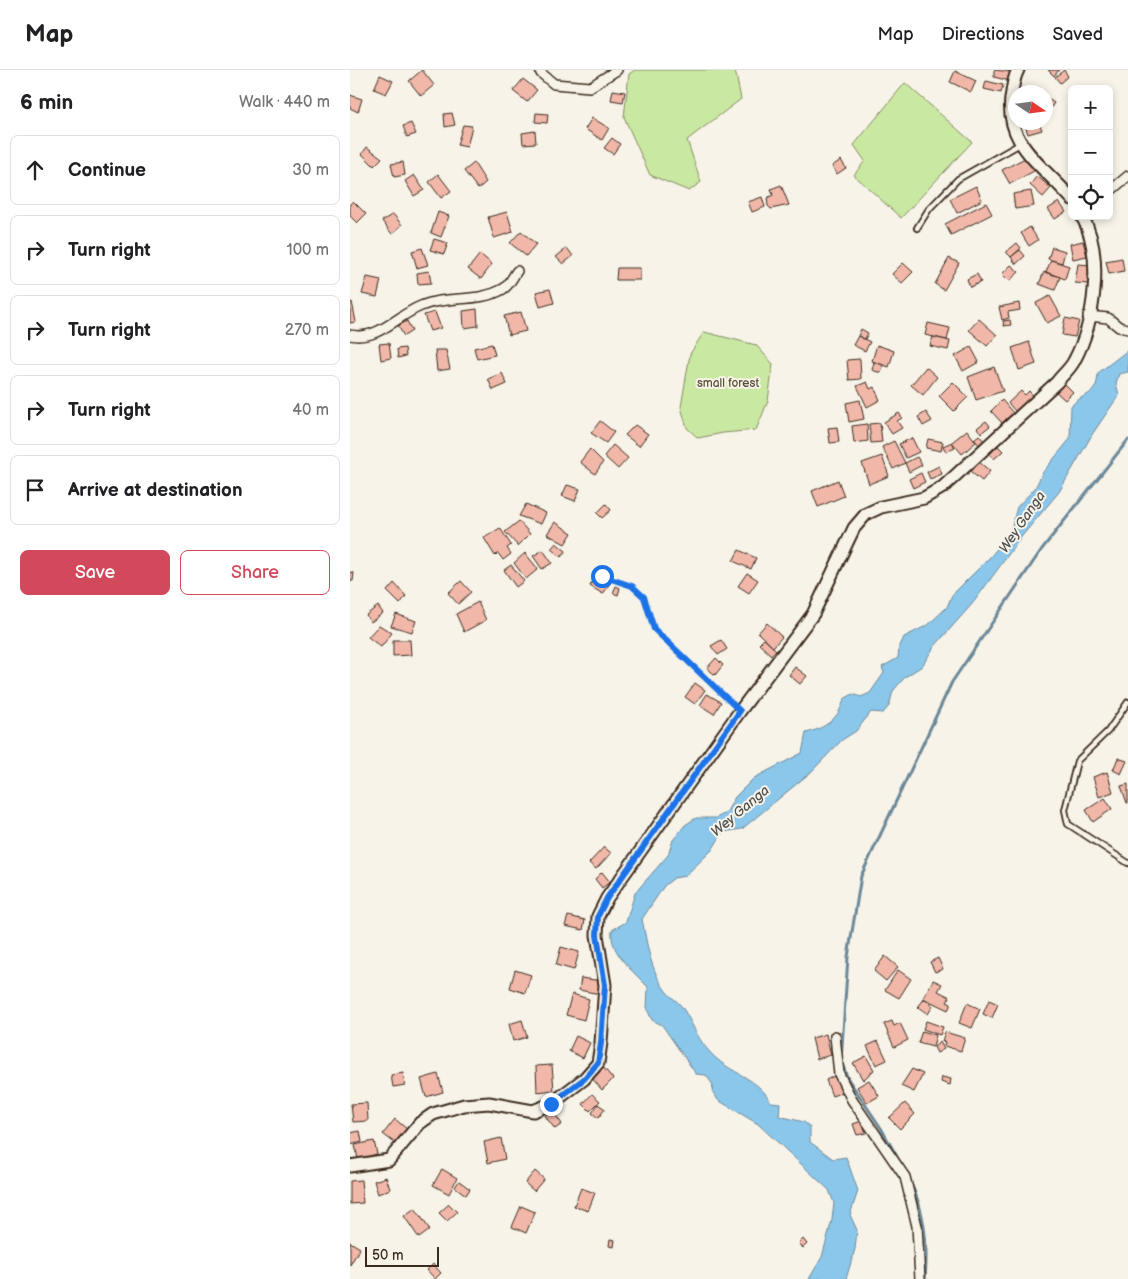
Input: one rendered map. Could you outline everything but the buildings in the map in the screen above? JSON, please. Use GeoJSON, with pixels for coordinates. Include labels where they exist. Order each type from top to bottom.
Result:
{"type":"FeatureCollection","features":[{"type":"Feature","properties":{"kind":"street"},"geometry":{"type":"LineString","coordinates":[[540,70],[554,84],[590,87],[617,70]]}},
{"type":"Feature","properties":{"kind":"street"},"geometry":{"type":"LineString","coordinates":[[1018,70],[1010,101],[1010,123],[1020,144],[1068,195]]}},
{"type":"Feature","properties":{"kind":"street"},"geometry":{"type":"LineString","coordinates":[[1113,189],[1128,176]]}},
{"type":"Feature","properties":{"kind":"street"},"geometry":{"type":"LineString","coordinates":[[350,1166],[389,1160],[420,1123],[433,1114],[464,1105],[489,1102],[533,1110],[551,1104],[584,1079],[598,1063],[605,985],[597,935],[598,916],[607,898],[740,711],[813,614],[854,528],[866,514],[881,507],[924,498],[943,487],[1057,382],[1073,363],[1083,341],[1095,282],[1094,254],[1088,227],[1084,220]]}},
{"type":"Feature","properties":{"kind":"street"},"geometry":{"type":"LineString","coordinates":[[350,335],[363,338],[378,332],[400,316],[423,305],[449,299],[482,296],[505,288],[517,271]]}},
{"type":"Feature","properties":{"kind":"street"},"geometry":{"type":"LineString","coordinates":[[1088,316],[1108,318],[1119,327],[1128,329]]}},
{"type":"Feature","properties":{"kind":"street"},"geometry":{"type":"LineString","coordinates":[[835,1036],[839,1074],[852,1100],[905,1177],[917,1226],[920,1279]]}},
{"type":"Feature","properties":{"kind":"lane"},"geometry":{"type":"LineString","coordinates":[[917,228],[929,209],[958,179],[1020,144]]}},
{"type":"Feature","properties":{"kind":"lane"},"geometry":{"type":"LineString","coordinates":[[1128,702],[1108,731],[1077,762],[1065,810],[1068,824],[1128,863]]}},
{"type":"Feature","properties":{"kind":"path"},"geometry":{"type":"LineString","coordinates":[[602,576],[632,586],[644,597],[654,629],[740,711]]}},
{"type":"Feature","properties":{"kind":"green space"},"geometry":{"type":"Polygon","coordinates":[[[635,70],[735,70],[741,99],[687,140],[701,182],[689,191],[650,175],[624,117],[629,74],[635,70]]]}},
{"type":"Feature","properties":{"kind":"green space"},"geometry":{"type":"Polygon","coordinates":[[[905,83],[972,142],[901,218],[854,175],[865,161],[854,145],[905,83]]]}},
{"type":"Feature","properties":{"kind":"green space","name":"small forest"},"geometry":{"type":"Polygon","coordinates":[[[704,332],[756,345],[773,364],[768,401],[756,430],[723,433],[698,438],[687,428],[681,407],[690,354],[704,332]]]}},
{"type":"Feature","properties":{"kind":"water","name":"Wey Ganga"},"geometry":{"type":"Polygon","coordinates":[[[1128,350],[1128,372],[1119,374],[1116,383],[1119,395],[1093,433],[1059,492],[1022,536],[973,603],[934,647],[922,666],[905,677],[893,691],[889,706],[883,713],[871,712],[856,731],[842,740],[811,772],[742,829],[723,832],[712,850],[685,876],[674,878],[664,886],[642,919],[656,974],[668,993],[682,1007],[705,1047],[718,1060],[760,1088],[771,1102],[780,1103],[779,1116],[804,1122],[810,1127],[810,1142],[833,1159],[846,1157],[858,1191],[850,1215],[857,1230],[855,1249],[846,1279],[809,1279],[822,1257],[832,1220],[834,1203],[829,1190],[758,1124],[718,1100],[712,1091],[713,1085],[706,1075],[696,1074],[662,1025],[652,1020],[647,1009],[648,987],[618,954],[612,938],[612,930],[626,922],[635,893],[668,855],[673,840],[685,825],[696,818],[716,818],[726,813],[735,797],[754,778],[802,753],[806,733],[830,722],[839,712],[844,699],[853,694],[861,697],[870,693],[884,673],[882,667],[898,658],[899,648],[904,637],[928,625],[947,607],[952,595],[991,556],[1010,533],[1017,507],[1035,488],[1043,472],[1070,439],[1071,406],[1093,390],[1098,373],[1128,350]]]}},
{"type":"Feature","properties":{"kind":"waterway"},"geometry":{"type":"LineString","coordinates":[[901,1164],[881,1128],[848,1079],[841,1061],[848,957],[861,876],[952,682],[1042,549],[1128,440]]}},
{"type":"Feature","properties":{"kind":"waterway"},"geometry":{"type":"LineString","coordinates":[[909,1180],[919,1203],[924,1228],[925,1279]]}},
{"type":"Feature","properties":{"kind":"route"},"geometry":{"type":"LineString","coordinates":[[551,1104],[584,1079],[598,1063],[605,985],[597,935],[598,916],[607,898],[740,711],[654,629],[644,597],[632,586],[602,576]]}}]}
